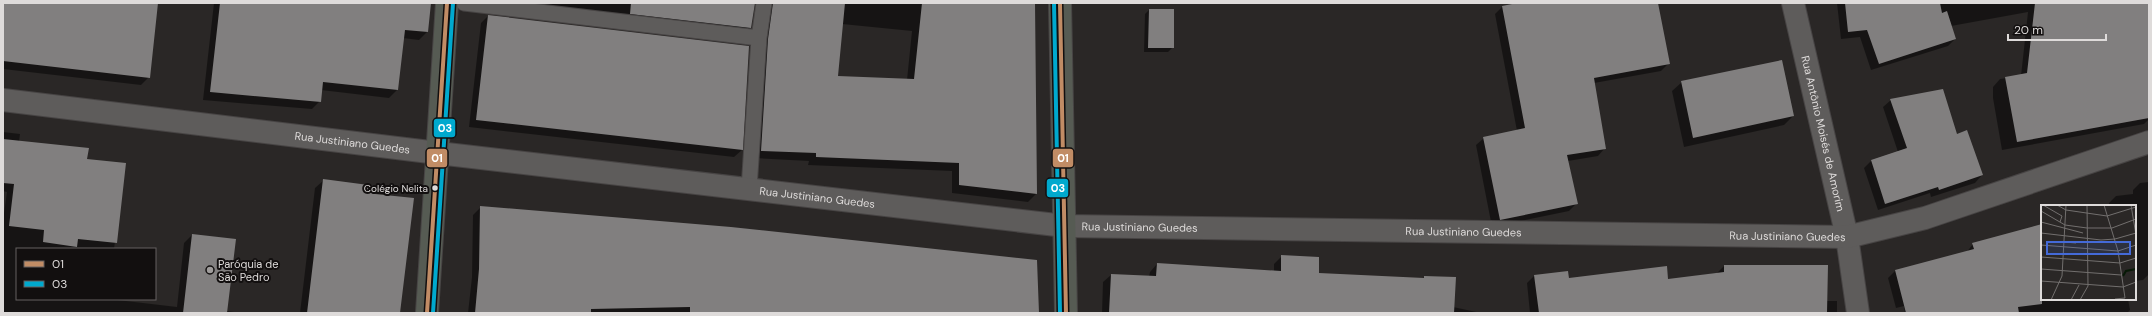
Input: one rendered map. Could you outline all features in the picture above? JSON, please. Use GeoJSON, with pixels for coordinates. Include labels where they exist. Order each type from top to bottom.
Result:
{"type":"FeatureCollection","features":[{"type":"Feature","properties":{"kind":"main road"},"geometry":{"type":"LineString","coordinates":[[427,313],[447,3]]}},
{"type":"Feature","properties":{"kind":"main road"},"geometry":{"type":"LineString","coordinates":[[1060,3],[1066,313]]}},
{"type":"Feature","properties":{"kind":"street","name":"Rua Antônio Moisés de Amorim"},"geometry":{"type":"LineString","coordinates":[[1793,3],[1847,237],[1858,313]]}},
{"type":"Feature","properties":{"kind":"street","name":"Rua Justiniano Guedes"},"geometry":{"type":"LineString","coordinates":[[3,100],[438,154],[1065,226],[1847,237],[1925,218],[2149,142]]}},
{"type":"Feature","properties":{"kind":"lane"},"geometry":{"type":"LineString","coordinates":[[464,3],[759,38]]}},
{"type":"Feature","properties":{"kind":"lane"},"geometry":{"type":"LineString","coordinates":[[750,189],[759,38],[764,3]]}},
{"type":"Feature","properties":{"kind":"building"},"geometry":{"type":"Polygon","coordinates":[[[3,3],[158,3],[150,78],[3,61],[3,3]]]}},
{"type":"Feature","properties":{"kind":"building"},"geometry":{"type":"Polygon","coordinates":[[[220,3],[431,3],[428,32],[405,30],[398,90],[323,82],[321,102],[210,92],[220,3]]]}},
{"type":"Feature","properties":{"kind":"building"},"geometry":{"type":"Polygon","coordinates":[[[631,3],[755,3],[751,28],[630,14],[631,3]]]}},
{"type":"Feature","properties":{"kind":"building"},"geometry":{"type":"Polygon","coordinates":[[[773,3],[845,3],[838,76],[914,79],[922,3],[1035,3],[1037,194],[959,185],[959,163],[816,157],[816,153],[761,151],[768,39],[773,3]]]}},
{"type":"Feature","properties":{"kind":"building"},"geometry":{"type":"Polygon","coordinates":[[[1517,3],[1658,3],[1670,64],[1594,78],[1606,149],[1567,155],[1578,204],[1500,220],[1483,137],[1525,128],[1502,6],[1517,3]]]}},
{"type":"Feature","properties":{"kind":"building"},"geometry":{"type":"Polygon","coordinates":[[[1845,3],[1940,3],[1942,13],[1947,11],[1956,39],[1879,64],[1867,30],[1848,32],[1845,3]]]}},
{"type":"Feature","properties":{"kind":"building"},"geometry":{"type":"Polygon","coordinates":[[[2035,3],[2149,3],[2149,118],[2017,142],[2005,77],[2027,73],[2035,3]]]}},
{"type":"Feature","properties":{"kind":"building"},"geometry":{"type":"Polygon","coordinates":[[[1149,9],[1174,9],[1174,48],[1148,48],[1149,9]]]}},
{"type":"Feature","properties":{"kind":"building"},"geometry":{"type":"Polygon","coordinates":[[[488,15],[749,46],[743,150],[476,120],[488,15]]]}},
{"type":"Feature","properties":{"kind":"building"},"geometry":{"type":"Polygon","coordinates":[[[1782,60],[1794,116],[1693,138],[1681,81],[1782,60]]]}},
{"type":"Feature","properties":{"kind":"building"},"geometry":{"type":"Polygon","coordinates":[[[1943,89],[1957,134],[1967,130],[1983,175],[1939,190],[1938,187],[1885,204],[1871,160],[1907,148],[1890,99],[1943,89]]]}},
{"type":"Feature","properties":{"kind":"building"},"geometry":{"type":"Polygon","coordinates":[[[3,139],[89,148],[87,159],[126,163],[117,243],[78,239],[77,247],[43,242],[44,230],[9,226],[14,184],[3,183],[3,139]]]}},
{"type":"Feature","properties":{"kind":"building"},"geometry":{"type":"Polygon","coordinates":[[[323,179],[376,186],[375,194],[414,198],[400,313],[307,313],[323,179]]]}},
{"type":"Feature","properties":{"kind":"building"},"geometry":{"type":"Polygon","coordinates":[[[480,206],[731,227],[1037,260],[1039,313],[690,313],[690,307],[591,309],[591,313],[475,313],[479,269],[480,206]]]}},
{"type":"Feature","properties":{"kind":"building"},"geometry":{"type":"Polygon","coordinates":[[[2041,224],[2042,304],[2018,307],[2019,313],[1906,313],[1895,270],[1974,249],[1972,243],[2041,224]]]}},
{"type":"Feature","properties":{"kind":"building","name":"Paróquia de São Pedro"},"geometry":{"type":"Polygon","coordinates":[[[192,234],[236,239],[227,313],[183,313],[192,234]]]}},
{"type":"Feature","properties":{"kind":"building"},"geometry":{"type":"Polygon","coordinates":[[[1281,255],[1319,257],[1319,273],[1424,278],[1424,276],[1456,277],[1454,313],[1109,313],[1111,274],[1156,276],[1157,263],[1281,271],[1281,255]]]}},
{"type":"Feature","properties":{"kind":"building"},"geometry":{"type":"Polygon","coordinates":[[[1724,265],[1828,265],[1827,313],[1539,313],[1534,275],[1568,271],[1569,278],[1667,266],[1668,279],[1724,272],[1724,265]]]}},
{"type":"Feature","properties":{"kind":"transit line","name":"01"},"geometry":{"type":"LineString","coordinates":[[427,313],[447,3]]}},
{"type":"Feature","properties":{"kind":"transit line","name":"03"},"geometry":{"type":"LineString","coordinates":[[433,313],[453,3]]}},
{"type":"Feature","properties":{"kind":"transit line","name":"03"},"geometry":{"type":"LineString","coordinates":[[1054,3],[1060,313]]}},
{"type":"Feature","properties":{"kind":"transit line","name":"01"},"geometry":{"type":"LineString","coordinates":[[1060,3],[1066,313]]}},
{"type":"Feature","properties":{"kind":"place","name":"Colégio Nelita"},"geometry":{"type":"Point","coordinates":[435,188]}},
{"type":"Feature","properties":{"kind":"place","name":"Paróquia de São Pedro"},"geometry":{"type":"Point","coordinates":[210,270]}}]}
